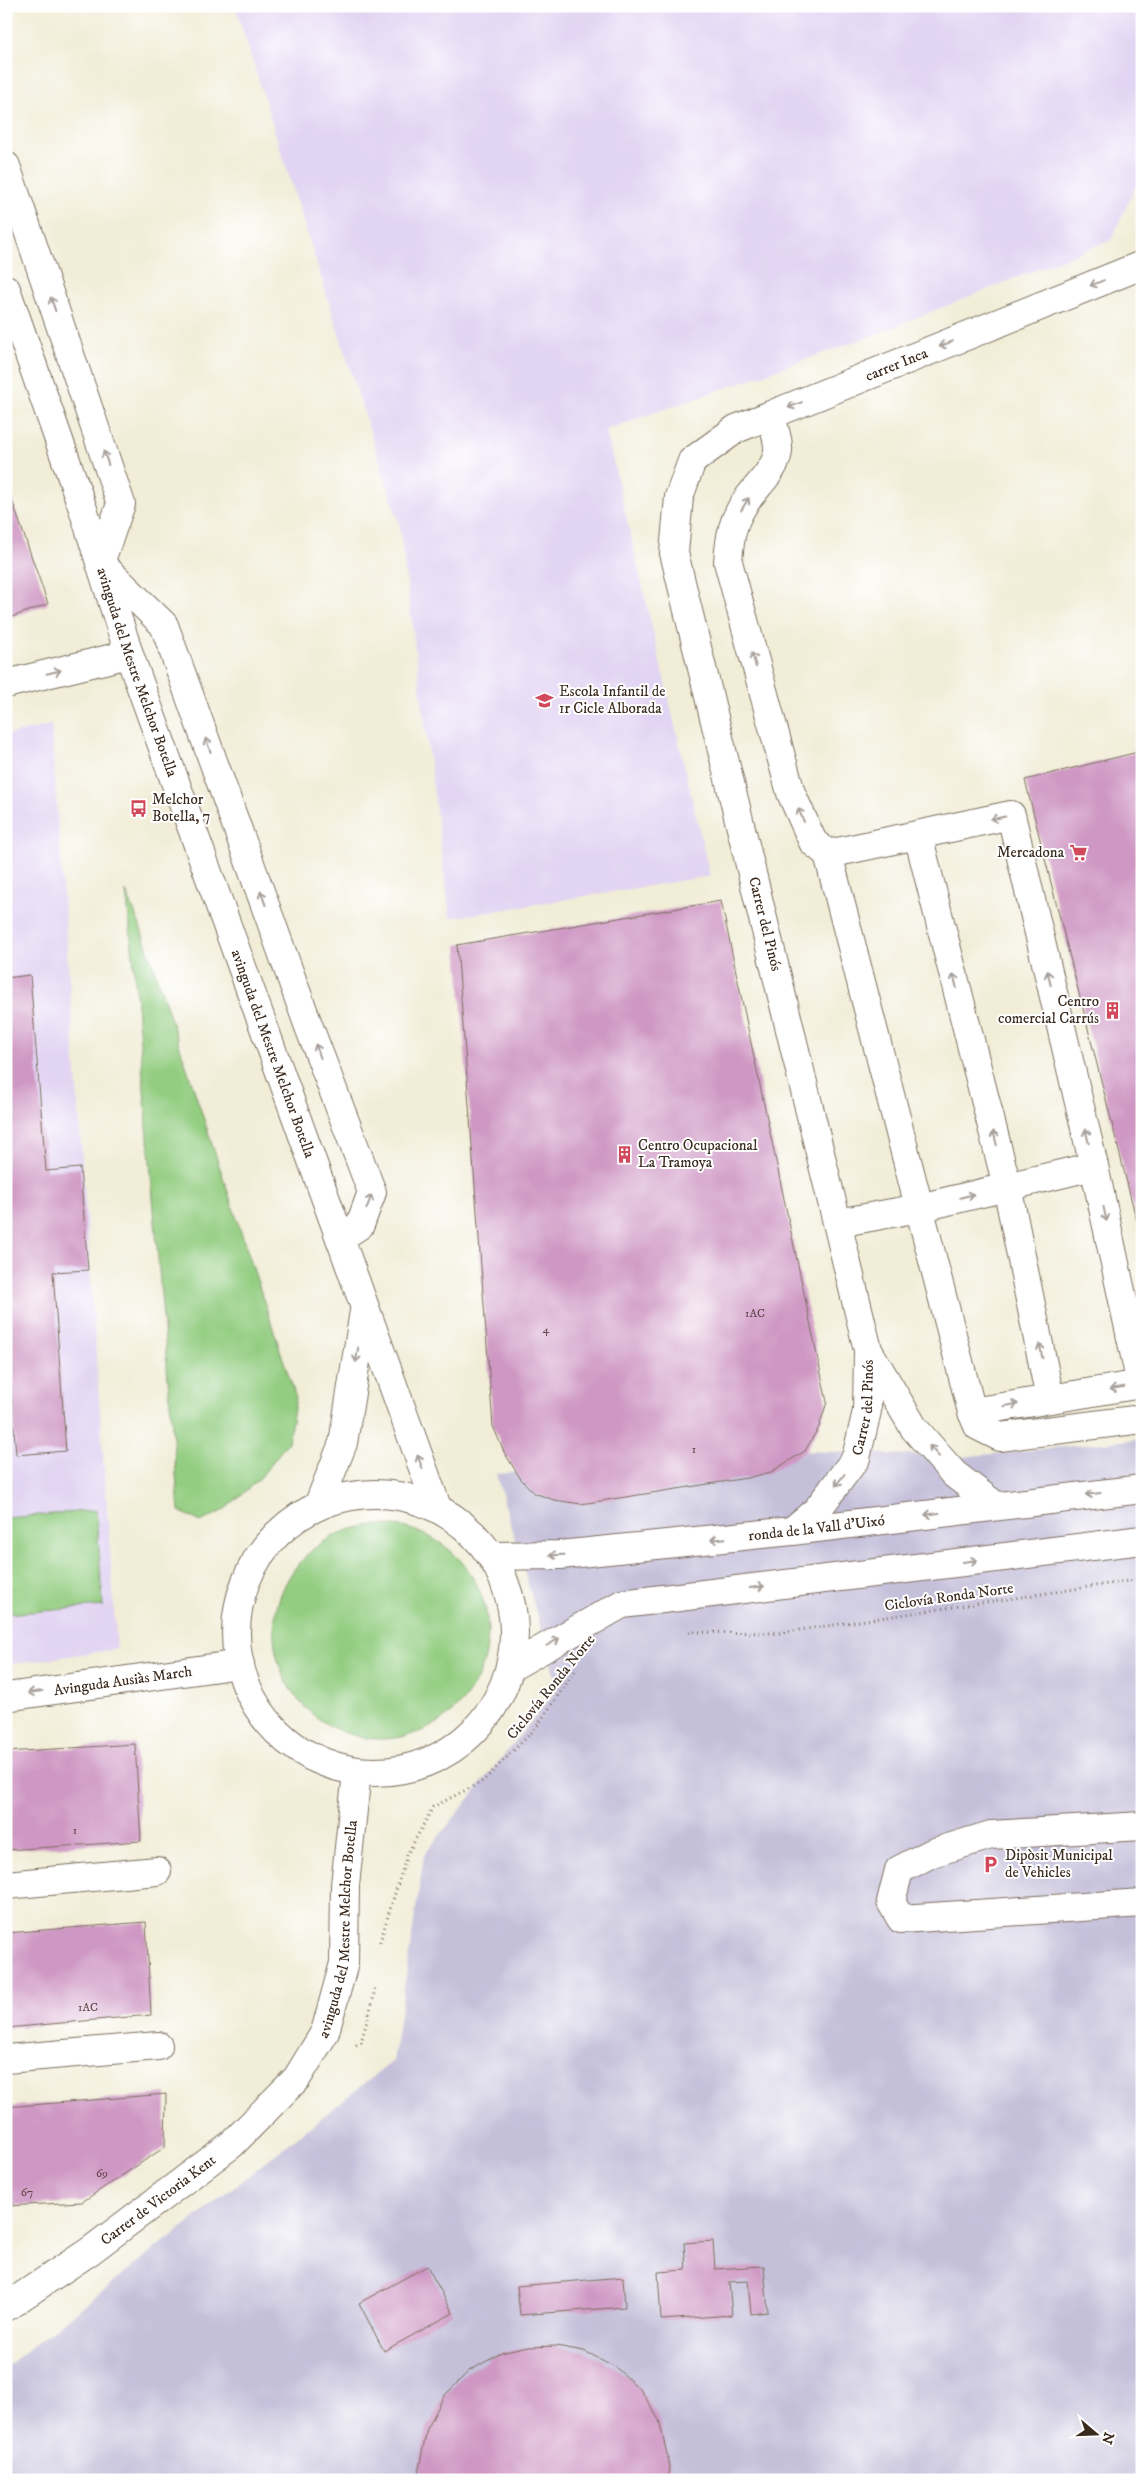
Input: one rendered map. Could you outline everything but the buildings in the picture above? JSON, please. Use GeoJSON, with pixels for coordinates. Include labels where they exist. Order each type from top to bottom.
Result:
{"type":"FeatureCollection","features":[{"type":"Feature","properties":{"kind":"street"},"geometry":{"type":"LineString","coordinates":[[6,166],[121,504],[100,564],[164,625],[309,1027],[372,1192],[360,1225],[340,1238]]}},
{"type":"Feature","properties":{"kind":"street","name":"carrer Inca"},"geometry":{"type":"LineString","coordinates":[[680,497],[692,461],[736,429],[1142,265]]}},
{"type":"Feature","properties":{"kind":"street","name":"avinguda del Mestre Melchor Botella"},"geometry":{"type":"LineString","coordinates":[[6,289],[129,654],[437,1508]]}},
{"type":"Feature","properties":{"kind":"street"},"geometry":{"type":"LineString","coordinates":[[771,415],[778,446],[777,456],[765,477],[747,500],[730,530],[728,562],[791,793],[813,842],[828,854],[972,1412],[978,1426],[1000,1438],[1142,1419]]}},
{"type":"Feature","properties":{"kind":"street","name":"Carrer del Pinós"},"geometry":{"type":"LineString","coordinates":[[680,497],[674,553],[868,1350],[867,1411],[856,1458],[817,1510],[792,1531]]}},
{"type":"Feature","properties":{"kind":"street"},"geometry":{"type":"LineString","coordinates":[[6,684],[129,654]]}},
{"type":"Feature","properties":{"kind":"street"},"geometry":{"type":"LineString","coordinates":[[828,854],[1011,815],[1094,1166],[1141,1384],[972,1412]]}},
{"type":"Feature","properties":{"kind":"street"},"geometry":{"type":"LineString","coordinates":[[918,835],[1007,1186],[1050,1399]]}},
{"type":"Feature","properties":{"kind":"street"},"geometry":{"type":"LineString","coordinates":[[838,1223],[920,1208],[1094,1166]]}},
{"type":"Feature","properties":{"kind":"street","name":"avinguda del Mestre Melchor Botella"},"geometry":{"type":"LineString","coordinates":[[318,1506],[343,1443],[364,1307]]}},
{"type":"Feature","properties":{"kind":"street","name":"Carrer del Pinós"},"geometry":{"type":"LineString","coordinates":[[868,1350],[914,1428],[954,1474],[996,1506]]}},
{"type":"Feature","properties":{"kind":"street","name":"ronda de la Vall d'Uixó"},"geometry":{"type":"LineString","coordinates":[[492,1556],[560,1555],[792,1531],[1142,1489]]}},
{"type":"Feature","properties":{"kind":"street"},"geometry":{"type":"LineString","coordinates":[[357,1495],[398,1495],[437,1508],[467,1528],[492,1556],[508,1590],[515,1628],[511,1667],[499,1698],[479,1726],[454,1748],[424,1765],[391,1772],[357,1772],[324,1763],[295,1748],[276,1730],[251,1696],[240,1664],[236,1637],[238,1610],[246,1584],[257,1559],[294,1520],[318,1506],[357,1495]]}},
{"type":"Feature","properties":{"kind":"street"},"geometry":{"type":"LineString","coordinates":[[511,1667],[622,1604],[1142,1540]]}},
{"type":"Feature","properties":{"kind":"street","name":"Avinguda Ausiàs March"},"geometry":{"type":"LineString","coordinates":[[6,1696],[240,1664]]}},
{"type":"Feature","properties":{"kind":"street","name":"avinguda del Mestre Melchor Botella"},"geometry":{"type":"LineString","coordinates":[[296,2078],[325,2032],[344,1963],[345,1885],[357,1772]]}},
{"type":"Feature","properties":{"kind":"street"},"geometry":{"type":"LineString","coordinates":[[1142,1826],[991,1835],[932,1853],[899,1870],[891,1902],[902,1919],[1142,1903]]}},
{"type":"Feature","properties":{"kind":"street"},"geometry":{"type":"LineString","coordinates":[[6,1885],[157,1871]]}},
{"type":"Feature","properties":{"kind":"street"},"geometry":{"type":"LineString","coordinates":[[6,2059],[158,2046]]}},
{"type":"Feature","properties":{"kind":"street","name":"Carrer de Victoria Kent"},"geometry":{"type":"LineString","coordinates":[[6,2307],[90,2251],[232,2144],[296,2078]]}},
{"type":"Feature","properties":{"kind":"path","name":"Ciclovía Ronda Norte"},"geometry":{"type":"LineString","coordinates":[[679,1632],[779,1633],[1142,1579]]}},
{"type":"Feature","properties":{"kind":"path","name":"Ciclovía Ronda Norte"},"geometry":{"type":"LineString","coordinates":[[380,1945],[407,1855],[433,1808],[483,1781],[534,1729],[581,1665]]}},
{"type":"Feature","properties":{"kind":"path"},"geometry":{"type":"LineString","coordinates":[[352,2047],[360,2042],[373,2000],[375,1982]]}},
{"type":"Feature","properties":{"kind":"shaded area"},"geometry":{"type":"Polygon","coordinates":[[[235,6],[1141,6],[1142,173],[1111,240],[866,338],[606,430],[710,876],[450,918],[399,523],[235,6]]]}},
{"type":"Feature","properties":{"kind":"shaded area"},"geometry":{"type":"Polygon","coordinates":[[[51,725],[117,1649],[6,1665],[6,735],[51,725]]]}},
{"type":"Feature","properties":{"kind":"shaded area"},"geometry":{"type":"Polygon","coordinates":[[[1142,1439],[1142,2480],[6,2480],[6,2367],[393,2061],[424,1855],[558,1688],[496,1474],[805,1451],[961,1457],[1142,1439]]]}},
{"type":"Feature","properties":{"kind":"green space"},"geometry":{"type":"Polygon","coordinates":[[[126,891],[139,923],[296,1398],[288,1442],[260,1478],[224,1510],[201,1522],[179,1511],[126,891]]]}},
{"type":"Feature","properties":{"kind":"green space"},"geometry":{"type":"Polygon","coordinates":[[[96,1510],[103,1606],[6,1614],[6,1518],[96,1510]]]}},
{"type":"Feature","properties":{"kind":"green space"},"geometry":{"type":"Polygon","coordinates":[[[381,1525],[402,1527],[422,1533],[440,1543],[457,1556],[470,1573],[480,1591],[486,1611],[488,1632],[486,1653],[480,1673],[470,1691],[457,1708],[440,1721],[422,1731],[402,1737],[381,1739],[360,1737],[340,1731],[322,1721],[305,1708],[292,1691],[282,1673],[276,1653],[274,1632],[276,1611],[282,1591],[292,1573],[305,1556],[322,1543],[340,1533],[360,1527],[381,1525]]]}},
{"type":"Feature","properties":{"kind":"place","name":"Escola Infantil de 1r Cicle Alborada"},"geometry":{"type":"Point","coordinates":[545,700]}},
{"type":"Feature","properties":{"kind":"place","name":"Melchor Botella, 7"},"geometry":{"type":"Point","coordinates":[138,808]}},
{"type":"Feature","properties":{"kind":"place","name":"Mercadona"},"geometry":{"type":"Point","coordinates":[1078,852]}},
{"type":"Feature","properties":{"kind":"place","name":"Centro comercial Carrús"},"geometry":{"type":"Point","coordinates":[1113,1010]}},
{"type":"Feature","properties":{"kind":"place","name":"Centro Ocupacional La Tramoya"},"geometry":{"type":"Point","coordinates":[624,1154]}},
{"type":"Feature","properties":{"kind":"place","name":"Dipòsit Municipal de Vehicles"},"geometry":{"type":"Point","coordinates":[991,1864]}}]}
